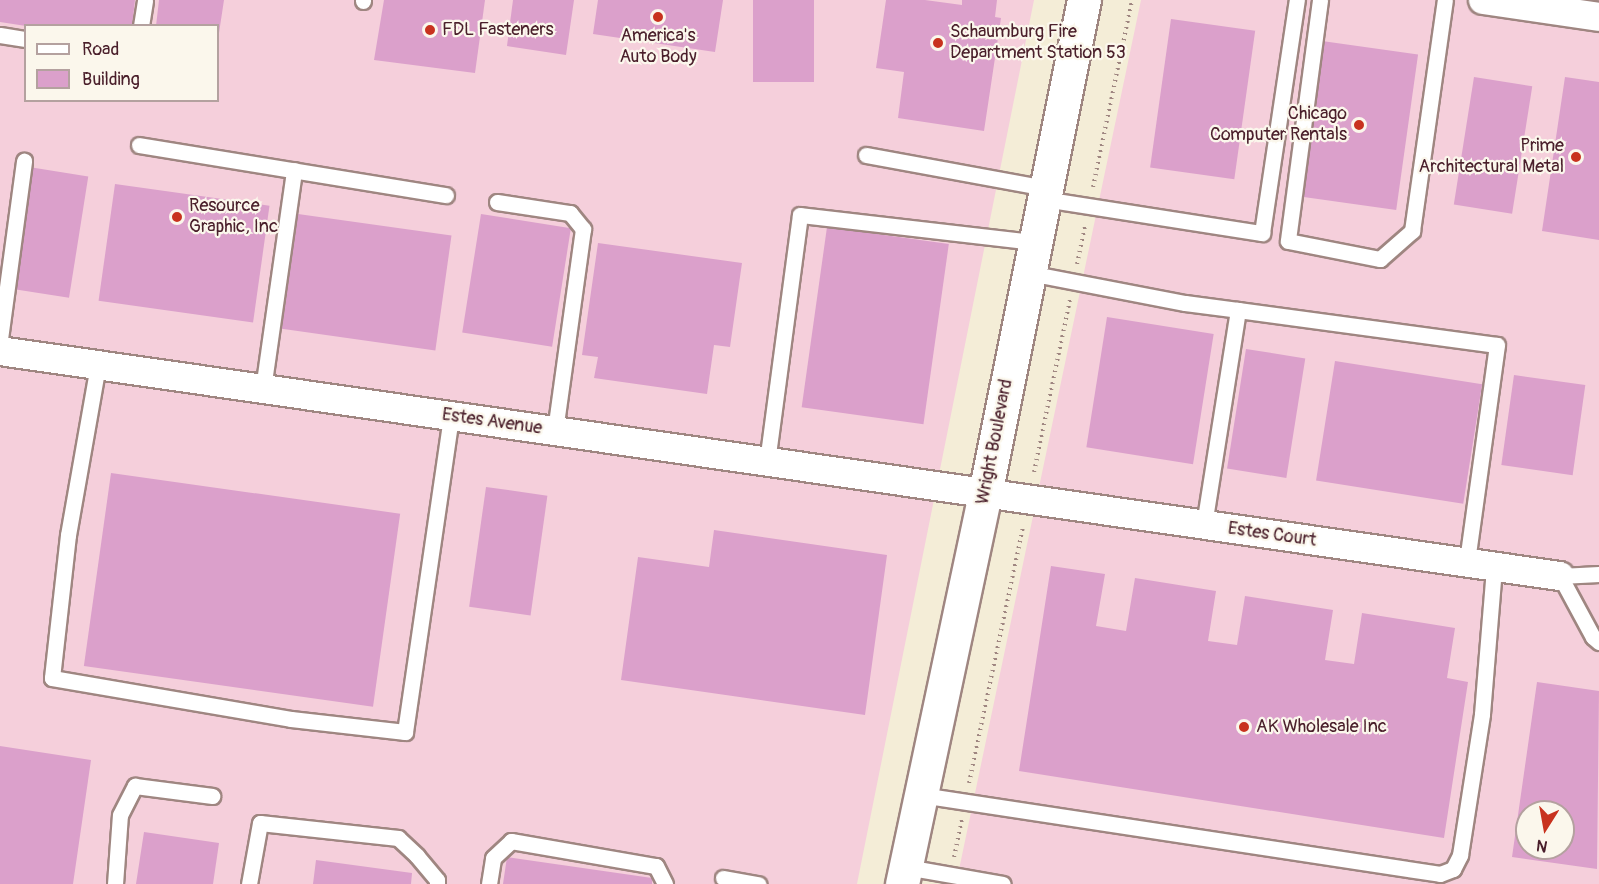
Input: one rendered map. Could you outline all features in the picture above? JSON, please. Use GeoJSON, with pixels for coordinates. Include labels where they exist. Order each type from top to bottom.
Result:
{"type":"FeatureCollection","features":[{"type":"Feature","properties":{"kind":"street","name":"Wright Boulevard"},"geometry":{"type":"LineString","coordinates":[[904,876],[985,494],[1084,0]]}},
{"type":"Feature","properties":{"kind":"street"},"geometry":{"type":"LineString","coordinates":[[1503,1],[1599,17]]}},
{"type":"Feature","properties":{"kind":"street","name":"Estes Avenue"},"geometry":{"type":"LineString","coordinates":[[0,351],[985,494]]}},
{"type":"Feature","properties":{"kind":"street","name":"Estes Court"},"geometry":{"type":"LineString","coordinates":[[985,494],[1560,576]]}},
{"type":"Feature","properties":{"kind":"lane"},"geometry":{"type":"LineString","coordinates":[[141,24],[145,0]]}},
{"type":"Feature","properties":{"kind":"lane"},"geometry":{"type":"LineString","coordinates":[[866,155],[1045,193],[1089,207],[1262,233],[1297,0]]}},
{"type":"Feature","properties":{"kind":"lane"},"geometry":{"type":"LineString","coordinates":[[1320,0],[1288,241],[1380,259],[1412,231],[1445,0]]}},
{"type":"Feature","properties":{"kind":"lane"},"geometry":{"type":"LineString","coordinates":[[0,35],[24,39]]}},
{"type":"Feature","properties":{"kind":"lane"},"geometry":{"type":"LineString","coordinates":[[140,145],[446,195]]}},
{"type":"Feature","properties":{"kind":"lane"},"geometry":{"type":"LineString","coordinates":[[0,339],[24,161]]}},
{"type":"Feature","properties":{"kind":"lane"},"geometry":{"type":"LineString","coordinates":[[263,389],[294,170]]}},
{"type":"Feature","properties":{"kind":"lane"},"geometry":{"type":"LineString","coordinates":[[497,202],[570,213],[583,229],[555,431]]}},
{"type":"Feature","properties":{"kind":"lane"},"geometry":{"type":"LineString","coordinates":[[767,462],[800,214],[1032,258],[1073,282],[1185,303],[1497,345],[1481,564],[1482,714],[1460,855],[1453,869],[1440,874],[921,795]]}},
{"type":"Feature","properties":{"kind":"lane"},"geometry":{"type":"LineString","coordinates":[[1204,525],[1238,310]]}},
{"type":"Feature","properties":{"kind":"lane"},"geometry":{"type":"LineString","coordinates":[[98,365],[68,534],[52,678],[291,719],[405,732],[451,416]]}},
{"type":"Feature","properties":{"kind":"lane"},"geometry":{"type":"LineString","coordinates":[[1599,574],[1560,576],[1593,637],[1599,642]]}},
{"type":"Feature","properties":{"kind":"lane"},"geometry":{"type":"LineString","coordinates":[[115,884],[120,815],[135,786],[212,796]]}},
{"type":"Feature","properties":{"kind":"lane"},"geometry":{"type":"LineString","coordinates":[[249,884],[260,823],[398,838],[417,856],[437,880],[437,884]]}},
{"type":"Feature","properties":{"kind":"lane"},"geometry":{"type":"LineString","coordinates":[[489,884],[493,858],[511,841],[656,866],[665,884]]}},
{"type":"Feature","properties":{"kind":"lane"},"geometry":{"type":"LineString","coordinates":[[904,876],[950,877],[1003,884]]}},
{"type":"Feature","properties":{"kind":"lane"},"geometry":{"type":"LineString","coordinates":[[723,878],[758,884]]}},
{"type":"Feature","properties":{"kind":"path"},"geometry":{"type":"LineString","coordinates":[[950,877],[1132,0]]}},
{"type":"Feature","properties":{"kind":"shaded area"},"geometry":{"type":"Polygon","coordinates":[[[0,0],[1034,0],[857,884],[0,884],[0,0]]]}},
{"type":"Feature","properties":{"kind":"shaded area"},"geometry":{"type":"Polygon","coordinates":[[[1141,0],[1599,0],[1599,884],[956,884],[1141,0]]]}},
{"type":"Feature","properties":{"kind":"building"},"geometry":{"type":"Polygon","coordinates":[[[0,0],[135,0],[132,24],[24,26],[0,22],[0,0]]]}},
{"type":"Feature","properties":{"kind":"building"},"geometry":{"type":"Polygon","coordinates":[[[159,0],[224,0],[219,33],[219,24],[156,24],[159,0]]]}},
{"type":"Feature","properties":{"kind":"building","name":"FDL Fasteners"},"geometry":{"type":"Polygon","coordinates":[[[384,0],[485,0],[475,73],[374,60],[384,0]]]}},
{"type":"Feature","properties":{"kind":"building"},"geometry":{"type":"Polygon","coordinates":[[[513,0],[574,0],[566,55],[507,46],[513,0]]]}},
{"type":"Feature","properties":{"kind":"building","name":"America's Auto Body"},"geometry":{"type":"Polygon","coordinates":[[[598,0],[723,0],[715,52],[593,34],[598,0]]]}},
{"type":"Feature","properties":{"kind":"building"},"geometry":{"type":"Polygon","coordinates":[[[753,0],[814,0],[814,82],[753,82],[753,0]]]}},
{"type":"Feature","properties":{"kind":"building","name":"Schaumburg Fire Department Station 53"},"geometry":{"type":"Polygon","coordinates":[[[886,0],[925,0],[962,5],[962,0],[997,0],[995,17],[1001,18],[984,131],[898,118],[904,72],[876,68],[886,0]]]}},
{"type":"Feature","properties":{"kind":"building"},"geometry":{"type":"Polygon","coordinates":[[[1171,19],[1255,31],[1234,179],[1150,168],[1171,19]]]}},
{"type":"Feature","properties":{"kind":"building","name":"Chicago Computer Rentals"},"geometry":{"type":"Polygon","coordinates":[[[1322,41],[1418,54],[1396,210],[1300,196],[1322,41]]]}},
{"type":"Feature","properties":{"kind":"building"},"geometry":{"type":"Polygon","coordinates":[[[1474,77],[1532,86],[1512,214],[1454,204],[1474,77]]]}},
{"type":"Feature","properties":{"kind":"building","name":"Prime Architectural Metal"},"geometry":{"type":"Polygon","coordinates":[[[1565,77],[1599,82],[1599,240],[1542,231],[1565,77]]]}},
{"type":"Feature","properties":{"kind":"building"},"geometry":{"type":"Polygon","coordinates":[[[29,167],[88,176],[69,298],[10,288],[29,167]]]}},
{"type":"Feature","properties":{"kind":"building"},"geometry":{"type":"Polygon","coordinates":[[[115,184],[269,206],[253,323],[99,301],[115,184]]]}},
{"type":"Feature","properties":{"kind":"building"},"geometry":{"type":"Polygon","coordinates":[[[298,214],[451,236],[435,350],[282,329],[298,214]]]}},
{"type":"Feature","properties":{"kind":"building"},"geometry":{"type":"Polygon","coordinates":[[[481,214],[571,228],[552,347],[462,333],[481,214]]]}},
{"type":"Feature","properties":{"kind":"building"},"geometry":{"type":"Polygon","coordinates":[[[827,227],[949,244],[923,424],[802,407],[827,227]]]}},
{"type":"Feature","properties":{"kind":"building"},"geometry":{"type":"Polygon","coordinates":[[[598,243],[742,263],[730,347],[714,345],[707,394],[594,378],[598,357],[582,355],[598,243]]]}},
{"type":"Feature","properties":{"kind":"building"},"geometry":{"type":"Polygon","coordinates":[[[1107,317],[1214,334],[1193,464],[1086,447],[1107,317]]]}},
{"type":"Feature","properties":{"kind":"building"},"geometry":{"type":"Polygon","coordinates":[[[1246,349],[1305,358],[1286,478],[1227,469],[1246,349]]]}},
{"type":"Feature","properties":{"kind":"building"},"geometry":{"type":"Polygon","coordinates":[[[1335,361],[1482,384],[1463,504],[1316,481],[1335,361]]]}},
{"type":"Feature","properties":{"kind":"building"},"geometry":{"type":"Polygon","coordinates":[[[1514,375],[1585,385],[1573,475],[1501,465],[1514,375]]]}},
{"type":"Feature","properties":{"kind":"building"},"geometry":{"type":"Polygon","coordinates":[[[111,473],[400,514],[373,707],[84,666],[111,473]]]}},
{"type":"Feature","properties":{"kind":"building"},"geometry":{"type":"Polygon","coordinates":[[[486,487],[547,496],[531,615],[469,607],[486,487]]]}},
{"type":"Feature","properties":{"kind":"building"},"geometry":{"type":"Polygon","coordinates":[[[714,530],[887,555],[865,715],[621,680],[638,557],[709,567],[714,530]]]}},
{"type":"Feature","properties":{"kind":"building","name":"AK Wholesale Inc"},"geometry":{"type":"Polygon","coordinates":[[[1051,566],[1105,574],[1096,626],[1126,631],[1135,578],[1216,591],[1208,641],[1237,645],[1245,596],[1333,610],[1325,660],[1354,664],[1362,613],[1455,628],[1447,678],[1468,682],[1444,838],[1019,771],[1051,566]]]}},
{"type":"Feature","properties":{"kind":"building"},"geometry":{"type":"Polygon","coordinates":[[[1537,682],[1599,691],[1597,869],[1533,860],[1575,860],[1575,800],[1520,800],[1537,682]]]}},
{"type":"Feature","properties":{"kind":"building"},"geometry":{"type":"Polygon","coordinates":[[[0,746],[91,760],[73,884],[0,884],[0,746]]]}},
{"type":"Feature","properties":{"kind":"building"},"geometry":{"type":"Polygon","coordinates":[[[144,832],[219,843],[213,884],[136,884],[144,832]]]}},
{"type":"Feature","properties":{"kind":"building"},"geometry":{"type":"Polygon","coordinates":[[[1515,836],[1515,857],[1512,857],[1515,836]]]}},
{"type":"Feature","properties":{"kind":"building"},"geometry":{"type":"Polygon","coordinates":[[[507,857],[652,878],[652,884],[503,884],[507,857]]]}},
{"type":"Feature","properties":{"kind":"building"},"geometry":{"type":"Polygon","coordinates":[[[316,860],[412,873],[411,884],[313,884],[316,860]]]}},
{"type":"Feature","properties":{"kind":"place","name":"America's Auto Body"},"geometry":{"type":"Point","coordinates":[658,17]}},
{"type":"Feature","properties":{"kind":"place","name":"FDL Fasteners"},"geometry":{"type":"Point","coordinates":[430,30]}},
{"type":"Feature","properties":{"kind":"place","name":"Schaumburg Fire Department Station 53"},"geometry":{"type":"Point","coordinates":[938,43]}},
{"type":"Feature","properties":{"kind":"place","name":"Chicago Computer Rentals"},"geometry":{"type":"Point","coordinates":[1359,125]}},
{"type":"Feature","properties":{"kind":"place","name":"Prime Architectural Metal"},"geometry":{"type":"Point","coordinates":[1576,157]}},
{"type":"Feature","properties":{"kind":"place","name":"Resource Graphic, Inc"},"geometry":{"type":"Point","coordinates":[177,217]}},
{"type":"Feature","properties":{"kind":"place","name":"AK Wholesale Inc"},"geometry":{"type":"Point","coordinates":[1244,727]}}]}
